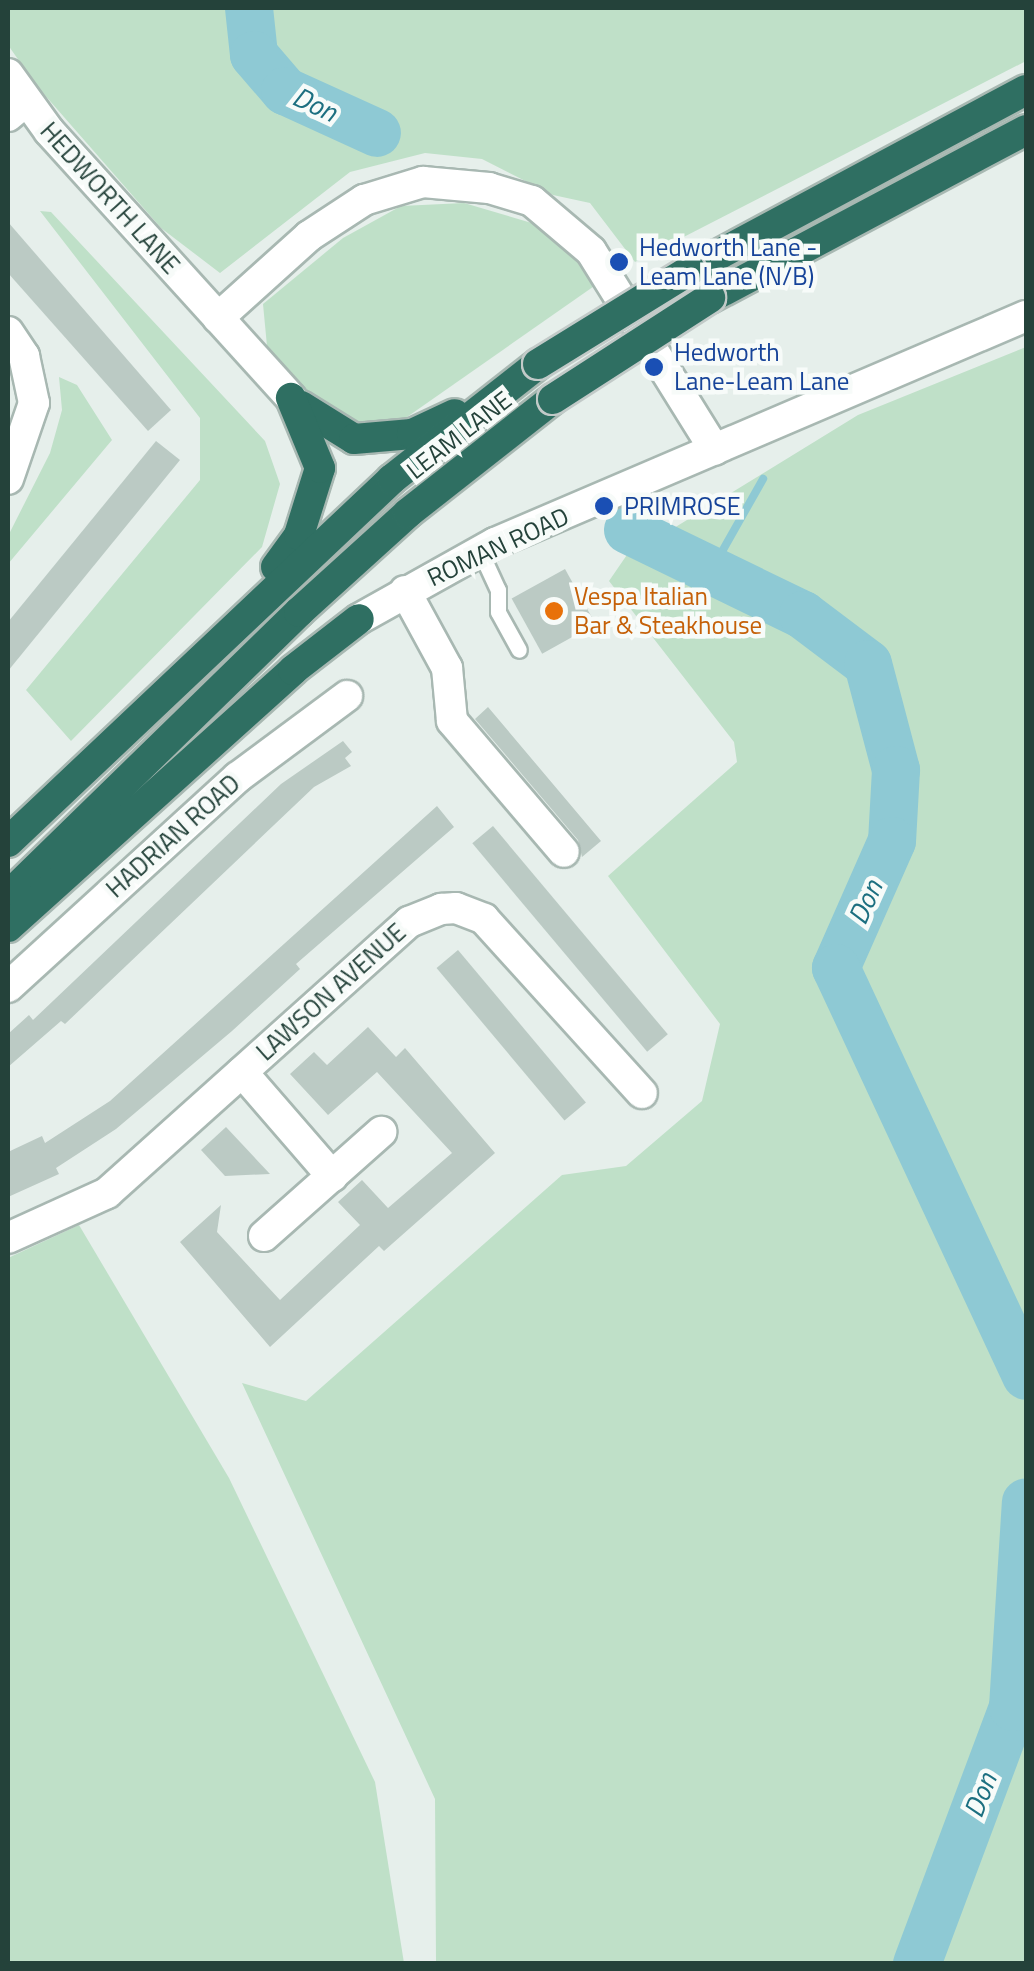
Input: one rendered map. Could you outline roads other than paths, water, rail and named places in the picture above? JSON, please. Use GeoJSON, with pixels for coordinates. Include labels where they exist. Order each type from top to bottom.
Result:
{"type":"FeatureCollection","features":[{"type":"Feature","properties":{"kind":"highway","name":"LEAM LANE"},"geometry":{"type":"LineString","coordinates":[[8,842],[241,617],[392,479],[538,364],[690,270],[1026,90]]}},
{"type":"Feature","properties":{"kind":"highway","name":"LEAM LANE"},"geometry":{"type":"LineString","coordinates":[[8,896],[299,612],[408,513],[553,399],[710,298],[1026,130]]}},
{"type":"Feature","properties":{"kind":"highway"},"geometry":{"type":"LineString","coordinates":[[291,398],[338,433],[374,440],[412,434],[503,391]]}},
{"type":"Feature","properties":{"kind":"highway"},"geometry":{"type":"LineString","coordinates":[[241,617],[300,534],[318,490],[316,448],[291,398]]}},
{"type":"Feature","properties":{"kind":"highway"},"geometry":{"type":"LineString","coordinates":[[8,927],[293,670],[359,619]]}},
{"type":"Feature","properties":{"kind":"street","name":"HEDWORTH LANE"},"geometry":{"type":"LineString","coordinates":[[8,74],[17,109],[291,398]]}},
{"type":"Feature","properties":{"kind":"street"},"geometry":{"type":"LineString","coordinates":[[218,318],[335,214],[364,200],[423,182],[489,188],[532,202],[591,251],[715,450]]}},
{"type":"Feature","properties":{"kind":"street","name":"ROMAN ROAD"},"geometry":{"type":"LineString","coordinates":[[359,619],[480,552],[1026,316]]}},
{"type":"Feature","properties":{"kind":"street"},"geometry":{"type":"LineString","coordinates":[[8,332],[24,356],[34,403],[8,478]]}},
{"type":"Feature","properties":{"kind":"street"},"geometry":{"type":"LineString","coordinates":[[406,591],[448,668],[452,722],[564,852]]}},
{"type":"Feature","properties":{"kind":"street","name":"HADRIAN ROAD"},"geometry":{"type":"LineString","coordinates":[[8,987],[238,776],[347,696]]}},
{"type":"Feature","properties":{"kind":"street","name":"LAWSON AVENUE"},"geometry":{"type":"LineString","coordinates":[[8,1238],[108,1193],[408,922],[456,908],[484,920],[642,1093]]}},
{"type":"Feature","properties":{"kind":"street","name":"LAWSON AVENUE"},"geometry":{"type":"LineString","coordinates":[[242,1072],[332,1176]]}},
{"type":"Feature","properties":{"kind":"street"},"geometry":{"type":"LineString","coordinates":[[264,1236],[380,1132]]}},
{"type":"Feature","properties":{"kind":"lane"},"geometry":{"type":"LineString","coordinates":[[480,552],[498,590],[498,612],[519,650]]}},
{"type":"Feature","properties":{"kind":"waterway","name":"Don"},"geometry":{"type":"LineString","coordinates":[[249,8],[254,55],[285,91],[377,133]]}},
{"type":"Feature","properties":{"kind":"waterway"},"geometry":{"type":"LineString","coordinates":[[711,571],[763,479]]}},
{"type":"Feature","properties":{"kind":"waterway","name":"Don"},"geometry":{"type":"LineString","coordinates":[[628,530],[803,615],[868,664],[896,770],[892,841],[836,968],[1026,1376]]}},
{"type":"Feature","properties":{"kind":"waterway","name":"Don"},"geometry":{"type":"LineString","coordinates":[[917,1964],[1013,1707],[1026,1502]]}},
{"type":"Feature","properties":{"kind":"place","name":"Hedworth Lane - Leam Lane (N/B)"},"geometry":{"type":"Point","coordinates":[619,262]}},
{"type":"Feature","properties":{"kind":"place","name":"Hedworth Lane-Leam Lane"},"geometry":{"type":"Point","coordinates":[654,367]}},
{"type":"Feature","properties":{"kind":"place","name":"PRIMROSE"},"geometry":{"type":"Point","coordinates":[604,506]}},
{"type":"Feature","properties":{"kind":"place","name":"Vespa Italian Bar & Steakhouse"},"geometry":{"type":"Point","coordinates":[554,611]}}]}
